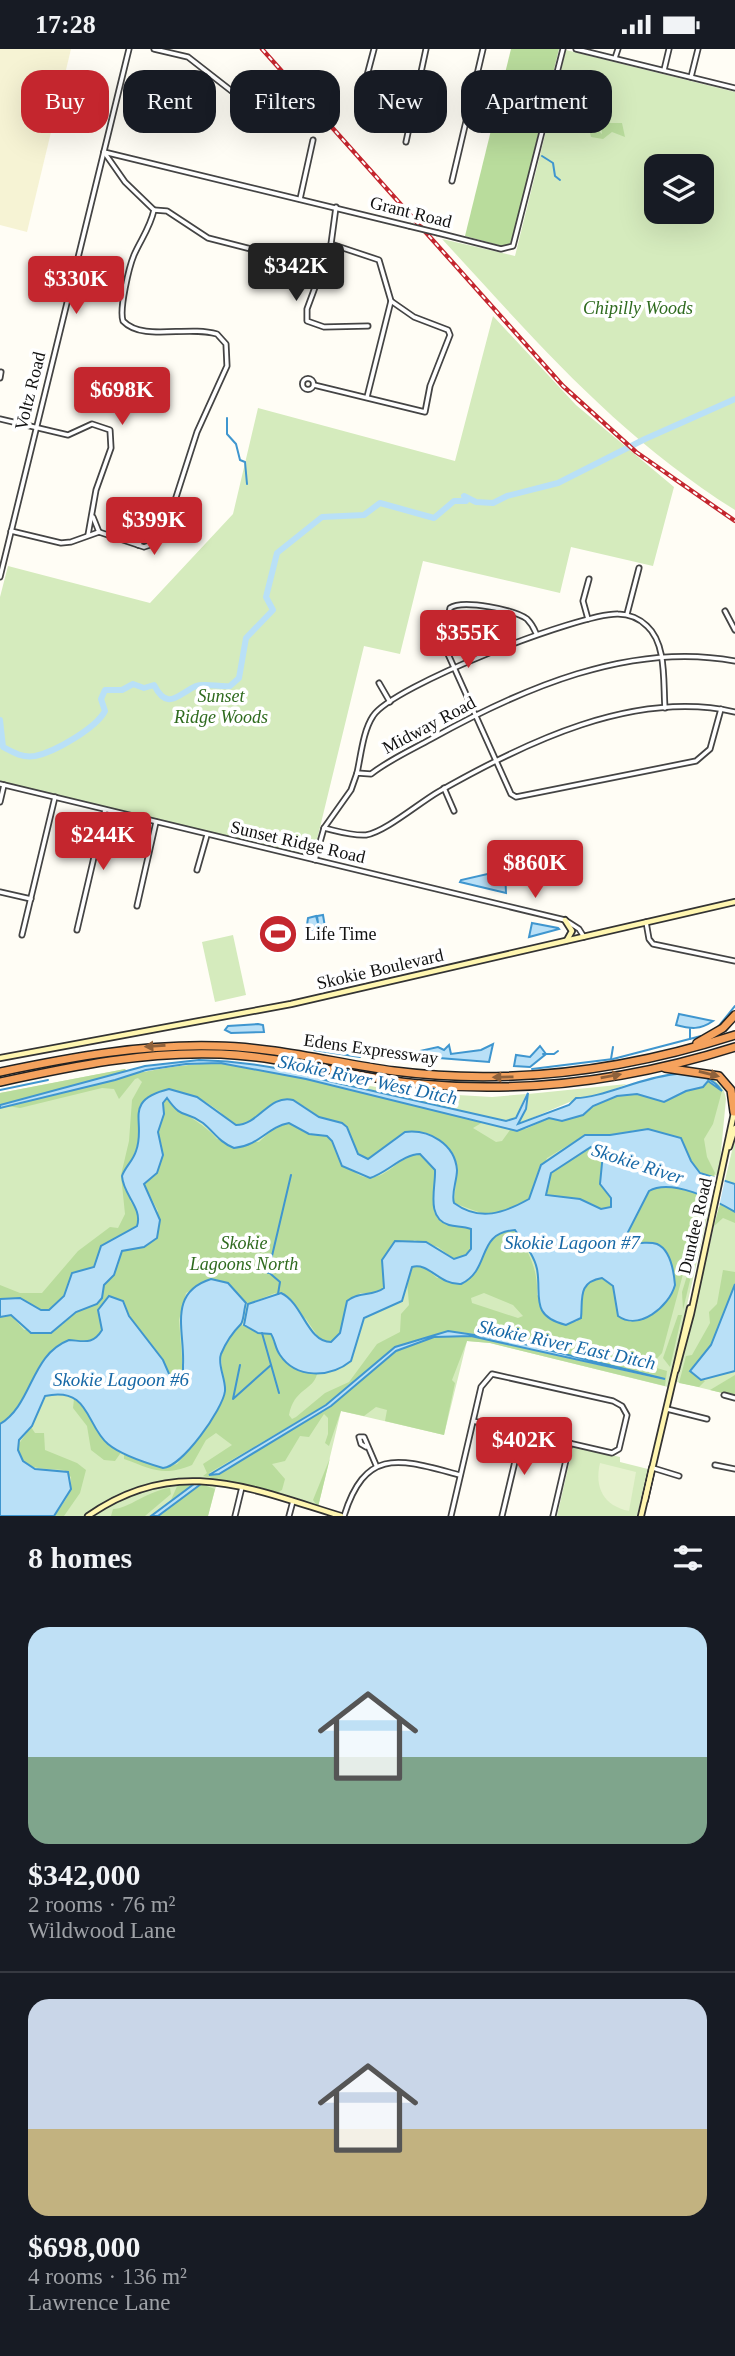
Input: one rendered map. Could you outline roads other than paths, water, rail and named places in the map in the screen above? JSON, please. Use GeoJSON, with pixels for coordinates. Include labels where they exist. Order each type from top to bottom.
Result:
{"type":"FeatureCollection","features":[{"type":"Feature","properties":{"kind":"highway"},"geometry":{"type":"LineString","coordinates":[[676,1053],[709,1038],[735,1015]]}},
{"type":"Feature","properties":{"kind":"highway","name":"Edens Expressway"},"geometry":{"type":"LineString","coordinates":[[0,1072],[99,1053],[166,1045],[250,1048],[396,1071],[464,1077],[549,1075],[676,1053],[735,1035]]}},
{"type":"Feature","properties":{"kind":"highway","name":"Edens Expressway"},"geometry":{"type":"LineString","coordinates":[[0,1082],[119,1058],[186,1054],[259,1058],[383,1079],[461,1087],[552,1084],[658,1068],[735,1047]]}},
{"type":"Feature","properties":{"kind":"highway"},"geometry":{"type":"LineString","coordinates":[[658,1068],[719,1076],[731,1090],[735,1110]]}},
{"type":"Feature","properties":{"kind":"main road","name":"Skokie Boulevard"},"geometry":{"type":"LineString","coordinates":[[0,1058],[291,1004],[735,902]]}},
{"type":"Feature","properties":{"kind":"main road"},"geometry":{"type":"LineString","coordinates":[[565,920],[572,931],[566,941]]}},
{"type":"Feature","properties":{"kind":"main road","name":"Dundee Road"},"geometry":{"type":"LineString","coordinates":[[641,1516],[735,1110]]}},
{"type":"Feature","properties":{"kind":"main road","name":"Dundee Road"},"geometry":{"type":"LineString","coordinates":[[727,1150],[735,1128]]}},
{"type":"Feature","properties":{"kind":"main road"},"geometry":{"type":"LineString","coordinates":[[88,1516],[122,1496],[159,1484],[201,1479],[242,1485],[342,1516]]}},
{"type":"Feature","properties":{"kind":"street","name":"Voltz Road"},"geometry":{"type":"LineString","coordinates":[[0,577],[129,49]]}},
{"type":"Feature","properties":{"kind":"street"},"geometry":{"type":"LineString","coordinates":[[154,49],[188,57],[230,90]]}},
{"type":"Feature","properties":{"kind":"street"},"geometry":{"type":"LineString","coordinates":[[368,70],[374,49]]}},
{"type":"Feature","properties":{"kind":"street"},"geometry":{"type":"LineString","coordinates":[[406,142],[426,49]]}},
{"type":"Feature","properties":{"kind":"street"},"geometry":{"type":"LineString","coordinates":[[452,181],[483,49]]}},
{"type":"Feature","properties":{"kind":"street","name":"Grant Road"},"geometry":{"type":"LineString","coordinates":[[104,152],[501,249],[513,246],[563,49]]}},
{"type":"Feature","properties":{"kind":"street"},"geometry":{"type":"LineString","coordinates":[[576,49],[589,50],[735,88]]}},
{"type":"Feature","properties":{"kind":"street"},"geometry":{"type":"LineString","coordinates":[[615,58],[618,49]]}},
{"type":"Feature","properties":{"kind":"street"},"geometry":{"type":"LineString","coordinates":[[664,70],[669,49]]}},
{"type":"Feature","properties":{"kind":"street"},"geometry":{"type":"LineString","coordinates":[[691,77],[698,49]]}},
{"type":"Feature","properties":{"kind":"street"},"geometry":{"type":"LineString","coordinates":[[300,199],[313,140]]}},
{"type":"Feature","properties":{"kind":"street"},"geometry":{"type":"LineString","coordinates":[[104,152],[125,182],[154,210],[167,211],[208,237],[251,249]]}},
{"type":"Feature","properties":{"kind":"street"},"geometry":{"type":"LineString","coordinates":[[335,207],[331,244],[307,309],[307,321],[333,328],[368,326]]}},
{"type":"Feature","properties":{"kind":"street"},"geometry":{"type":"LineString","coordinates":[[11,531],[61,543],[71,543],[99,532],[148,546],[174,507],[183,470],[227,366],[228,356],[226,344],[217,334],[189,329],[147,333],[130,329],[122,321],[122,306],[133,257],[148,232],[154,210]]}},
{"type":"Feature","properties":{"kind":"street"},"geometry":{"type":"LineString","coordinates":[[331,244],[379,260],[391,301],[367,397]]}},
{"type":"Feature","properties":{"kind":"street"},"geometry":{"type":"LineString","coordinates":[[314,384],[425,412],[430,386],[449,342],[448,330],[414,317],[391,301]]}},
{"type":"Feature","properties":{"kind":"street"},"geometry":{"type":"LineString","coordinates":[[0,419],[68,435],[92,424],[110,430],[111,448],[96,490],[88,535]]}},
{"type":"Feature","properties":{"kind":"street"},"geometry":{"type":"LineString","coordinates":[[93,517],[99,532]]}},
{"type":"Feature","properties":{"kind":"street"},"geometry":{"type":"LineString","coordinates":[[138,545],[148,532],[159,533]]}},
{"type":"Feature","properties":{"kind":"street"},"geometry":{"type":"LineString","coordinates":[[0,549],[6,551]]}},
{"type":"Feature","properties":{"kind":"street"},"geometry":{"type":"LineString","coordinates":[[627,614],[639,568]]}},
{"type":"Feature","properties":{"kind":"street"},"geometry":{"type":"LineString","coordinates":[[588,619],[583,601],[589,579]]}},
{"type":"Feature","properties":{"kind":"street"},"geometry":{"type":"LineString","coordinates":[[536,633],[531,624],[521,616],[472,604],[456,604],[450,608],[443,636],[453,668],[511,794],[516,797],[696,761],[710,750],[721,709]]}},
{"type":"Feature","properties":{"kind":"street"},"geometry":{"type":"LineString","coordinates":[[725,611],[735,630]]}},
{"type":"Feature","properties":{"kind":"street"},"geometry":{"type":"LineString","coordinates":[[314,861],[324,828],[351,790],[373,715],[390,702],[453,668],[536,633],[588,619],[627,614],[640,620],[656,635],[661,658],[665,708]]}},
{"type":"Feature","properties":{"kind":"street","name":"Midway Road"},"geometry":{"type":"LineString","coordinates":[[357,773],[371,774],[475,715],[578,674],[661,658],[735,661]]}},
{"type":"Feature","properties":{"kind":"street"},"geometry":{"type":"LineString","coordinates":[[379,683],[390,702]]}},
{"type":"Feature","properties":{"kind":"street"},"geometry":{"type":"LineString","coordinates":[[324,828],[366,835],[386,827],[411,807],[496,760],[571,729],[610,718],[665,708],[721,709],[735,712]]}},
{"type":"Feature","properties":{"kind":"street"},"geometry":{"type":"LineString","coordinates":[[0,802],[2,785]]}},
{"type":"Feature","properties":{"kind":"street","name":"Sunset Ridge Road"},"geometry":{"type":"LineString","coordinates":[[2,785],[565,920],[579,929],[584,937]]}},
{"type":"Feature","properties":{"kind":"street"},"geometry":{"type":"LineString","coordinates":[[444,788],[454,811]]}},
{"type":"Feature","properties":{"kind":"street"},"geometry":{"type":"LineString","coordinates":[[22,935],[55,797]]}},
{"type":"Feature","properties":{"kind":"street"},"geometry":{"type":"LineString","coordinates":[[77,930],[106,810]]}},
{"type":"Feature","properties":{"kind":"street"},"geometry":{"type":"LineString","coordinates":[[137,906],[156,822]]}},
{"type":"Feature","properties":{"kind":"street"},"geometry":{"type":"LineString","coordinates":[[197,870],[207,835]]}},
{"type":"Feature","properties":{"kind":"street"},"geometry":{"type":"LineString","coordinates":[[0,892],[30,899]]}},
{"type":"Feature","properties":{"kind":"street"},"geometry":{"type":"LineString","coordinates":[[646,922],[649,939],[653,944],[735,961]]}},
{"type":"Feature","properties":{"kind":"street"},"geometry":{"type":"LineString","coordinates":[[451,1516],[481,1387],[489,1376],[502,1374],[617,1402],[627,1415],[621,1446],[616,1452],[474,1421]]}},
{"type":"Feature","properties":{"kind":"street"},"geometry":{"type":"LineString","coordinates":[[724,1395],[735,1398]]}},
{"type":"Feature","properties":{"kind":"street"},"geometry":{"type":"LineString","coordinates":[[667,1409],[707,1419]]}},
{"type":"Feature","properties":{"kind":"street"},"geometry":{"type":"LineString","coordinates":[[502,1516],[522,1432]]}},
{"type":"Feature","properties":{"kind":"street"},"geometry":{"type":"LineString","coordinates":[[554,1516],[570,1443]]}},
{"type":"Feature","properties":{"kind":"street"},"geometry":{"type":"LineString","coordinates":[[366,1447],[377,1465]]}},
{"type":"Feature","properties":{"kind":"street"},"geometry":{"type":"LineString","coordinates":[[342,1516],[359,1482],[377,1465],[403,1461],[460,1475]]}},
{"type":"Feature","properties":{"kind":"street"},"geometry":{"type":"LineString","coordinates":[[715,1465],[735,1469]]}},
{"type":"Feature","properties":{"kind":"street"},"geometry":{"type":"LineString","coordinates":[[653,1468],[679,1476]]}},
{"type":"Feature","properties":{"kind":"street"},"geometry":{"type":"LineString","coordinates":[[235,1516],[242,1485]]}},
{"type":"Feature","properties":{"kind":"street"},"geometry":{"type":"LineString","coordinates":[[289,1516],[293,1501]]}},
{"type":"Feature","properties":{"kind":"water"},"geometry":{"type":"Polygon","coordinates":[[[505,870],[506,893],[460,882],[461,880],[505,870]]]}},
{"type":"Feature","properties":{"kind":"water"},"geometry":{"type":"Polygon","coordinates":[[[323,915],[325,927],[311,930],[307,925],[308,918],[316,916],[318,923],[317,916],[323,915]]]}},
{"type":"Feature","properties":{"kind":"water"},"geometry":{"type":"Polygon","coordinates":[[[532,923],[558,928],[559,929],[529,937],[532,923]]]}},
{"type":"Feature","properties":{"kind":"water"},"geometry":{"type":"Polygon","coordinates":[[[679,1014],[713,1021],[691,1028],[676,1025],[679,1014]]]}},
{"type":"Feature","properties":{"kind":"water"},"geometry":{"type":"Polygon","coordinates":[[[263,1025],[264,1032],[231,1033],[225,1030],[228,1026],[263,1025]]]}},
{"type":"Feature","properties":{"kind":"water"},"geometry":{"type":"Polygon","coordinates":[[[493,1044],[489,1062],[414,1056],[415,1052],[438,1047],[444,1050],[449,1045],[451,1054],[481,1050],[493,1044]]]}},
{"type":"Feature","properties":{"kind":"water"},"geometry":{"type":"Polygon","coordinates":[[[540,1046],[546,1054],[530,1067],[514,1066],[516,1055],[530,1057],[540,1046]]]}},
{"type":"Feature","properties":{"kind":"water"},"geometry":{"type":"Polygon","coordinates":[[[199,1060],[282,1069],[506,1121],[516,1118],[528,1093],[526,1109],[518,1124],[569,1105],[576,1098],[673,1074],[692,1074],[709,1079],[722,1091],[708,1081],[703,1087],[686,1091],[664,1102],[637,1094],[617,1096],[593,1106],[583,1115],[562,1121],[549,1118],[517,1131],[306,1079],[220,1063],[186,1064],[146,1070],[0,1108],[0,1105],[145,1066],[199,1060]]]}},
{"type":"Feature","properties":{"kind":"water"},"geometry":{"type":"Polygon","coordinates":[[[169,1089],[197,1097],[236,1125],[251,1120],[277,1101],[293,1100],[319,1117],[342,1123],[347,1127],[358,1154],[368,1159],[405,1132],[423,1133],[446,1146],[455,1161],[457,1170],[454,1203],[483,1214],[501,1211],[529,1199],[541,1165],[585,1135],[610,1135],[648,1129],[681,1138],[691,1161],[700,1173],[735,1184],[735,1212],[681,1189],[669,1187],[649,1191],[627,1234],[629,1241],[654,1243],[666,1251],[675,1285],[667,1301],[644,1319],[626,1320],[618,1316],[613,1286],[602,1278],[588,1283],[585,1288],[581,1318],[566,1325],[554,1321],[542,1310],[536,1264],[515,1230],[494,1238],[477,1270],[461,1284],[446,1281],[424,1268],[412,1267],[402,1301],[364,1318],[351,1361],[333,1371],[304,1372],[287,1363],[278,1352],[271,1334],[258,1333],[244,1325],[248,1304],[281,1293],[295,1305],[316,1336],[331,1342],[340,1333],[347,1301],[384,1288],[382,1260],[395,1241],[426,1242],[454,1259],[466,1255],[471,1249],[471,1229],[449,1225],[437,1216],[433,1201],[435,1170],[420,1154],[407,1157],[370,1178],[342,1166],[332,1141],[327,1136],[309,1134],[289,1123],[251,1143],[234,1148],[220,1140],[197,1119],[177,1110],[167,1098],[163,1103],[164,1114],[158,1132],[163,1155],[157,1173],[144,1184],[160,1220],[157,1238],[144,1247],[122,1251],[114,1275],[104,1285],[102,1298],[97,1304],[76,1312],[51,1333],[31,1333],[11,1315],[0,1317],[0,1299],[20,1298],[41,1310],[49,1310],[64,1296],[72,1273],[94,1267],[101,1246],[137,1226],[137,1213],[122,1176],[139,1141],[140,1106],[154,1094],[169,1089]],[[591,1147],[551,1173],[546,1195],[580,1199],[601,1209],[611,1207],[611,1198],[600,1184],[603,1153],[591,1147]]]}},
{"type":"Feature","properties":{"kind":"water","name":"Skokie Lagoon #6"},"geometry":{"type":"Polygon","coordinates":[[[211,1279],[228,1283],[246,1303],[242,1322],[221,1354],[220,1363],[225,1386],[223,1399],[210,1423],[190,1448],[171,1465],[163,1468],[142,1461],[108,1444],[79,1402],[60,1394],[45,1396],[32,1426],[19,1440],[18,1450],[23,1461],[35,1469],[68,1472],[71,1489],[54,1516],[0,1516],[0,1424],[19,1405],[46,1357],[69,1340],[88,1341],[99,1335],[102,1330],[98,1310],[109,1296],[123,1301],[129,1316],[163,1360],[170,1376],[177,1377],[183,1372],[183,1303],[197,1285],[211,1279]]]}},
{"type":"Feature","properties":{"kind":"water"},"geometry":{"type":"Polygon","coordinates":[[[735,1284],[735,1371],[701,1380],[690,1371],[711,1345],[735,1284]]]}},
{"type":"Feature","properties":{"kind":"water"},"geometry":{"type":"Polygon","coordinates":[[[448,1331],[508,1340],[665,1379],[471,1336],[434,1337],[396,1351],[331,1406],[219,1474],[209,1475],[326,1405],[395,1347],[448,1331]]]}},
{"type":"Feature","properties":{"kind":"water"},"geometry":{"type":"Polygon","coordinates":[[[194,1484],[201,1484],[158,1516],[151,1516],[194,1484]]]}},
{"type":"Feature","properties":{"kind":"waterway"},"geometry":{"type":"LineString","coordinates":[[542,156],[553,163],[555,176],[560,180]]}},
{"type":"Feature","properties":{"kind":"waterway"},"geometry":{"type":"LineString","coordinates":[[0,720],[3,747],[23,756],[35,756],[64,744],[93,725],[105,711],[101,699],[105,690],[122,690],[133,684],[144,688],[154,685],[164,698],[174,699],[199,685],[230,686],[239,678],[246,638],[273,610],[266,597],[277,553],[322,517],[364,515],[380,503],[434,518],[454,501],[466,501],[464,496],[476,502],[493,503],[507,496],[558,483],[645,439],[735,399]]}},
{"type":"Feature","properties":{"kind":"waterway"},"geometry":{"type":"LineString","coordinates":[[227,418],[227,434],[236,444],[240,460],[245,462],[247,484]]}},
{"type":"Feature","properties":{"kind":"waterway"},"geometry":{"type":"LineString","coordinates":[[718,1027],[735,1006]]}},
{"type":"Feature","properties":{"kind":"waterway"},"geometry":{"type":"LineString","coordinates":[[690,1029],[690,1039]]}},
{"type":"Feature","properties":{"kind":"waterway"},"geometry":{"type":"LineString","coordinates":[[532,1069],[613,1059],[701,1036]]}},
{"type":"Feature","properties":{"kind":"waterway"},"geometry":{"type":"LineString","coordinates":[[611,1059],[613,1047]]}},
{"type":"Feature","properties":{"kind":"waterway","name":"Skokie River West Ditch"},"geometry":{"type":"LineString","coordinates":[[314,1050],[360,1057]]}},
{"type":"Feature","properties":{"kind":"waterway"},"geometry":{"type":"LineString","coordinates":[[543,1054],[554,1054],[558,1051]]}},
{"type":"Feature","properties":{"kind":"waterway"},"geometry":{"type":"LineString","coordinates":[[0,1090],[48,1080]]}},
{"type":"Feature","properties":{"kind":"waterway"},"geometry":{"type":"LineString","coordinates":[[268,1273],[291,1175]]}},
{"type":"Feature","properties":{"kind":"waterway"},"geometry":{"type":"LineString","coordinates":[[259,1264],[280,1282],[278,1294]]}},
{"type":"Feature","properties":{"kind":"waterway"},"geometry":{"type":"LineString","coordinates":[[262,1333],[279,1393]]}},
{"type":"Feature","properties":{"kind":"waterway"},"geometry":{"type":"LineString","coordinates":[[240,1365],[233,1399],[271,1365]]}},
{"type":"Feature","properties":{"kind":"railway"},"geometry":{"type":"LineString","coordinates":[[262,49],[563,386],[636,452],[735,521]]}},
{"type":"Feature","properties":{"kind":"place","name":"Life Time"},"geometry":{"type":"Point","coordinates":[278,934]}},
{"type":"Feature","properties":{"kind":"park label","name":"Chipilly Woods"},"geometry":{"type":"Point","coordinates":[638,308]}},
{"type":"Feature","properties":{"kind":"park label","name":"Sunset Ridge Woods"},"geometry":{"type":"Point","coordinates":[221,706]}},
{"type":"Feature","properties":{"kind":"park label","name":"Skokie Lagoons North"},"geometry":{"type":"Point","coordinates":[244,1254]}},
{"type":"Feature","properties":{"kind":"water label","name":"Skokie River"},"geometry":{"type":"Point","coordinates":[638,1163]}},
{"type":"Feature","properties":{"kind":"water label","name":"Skokie Lagoon #7"},"geometry":{"type":"Point","coordinates":[572,1242]}},
{"type":"Feature","properties":{"kind":"water label","name":"Skokie River East Ditch"},"geometry":{"type":"Point","coordinates":[567,1344]}}]}
